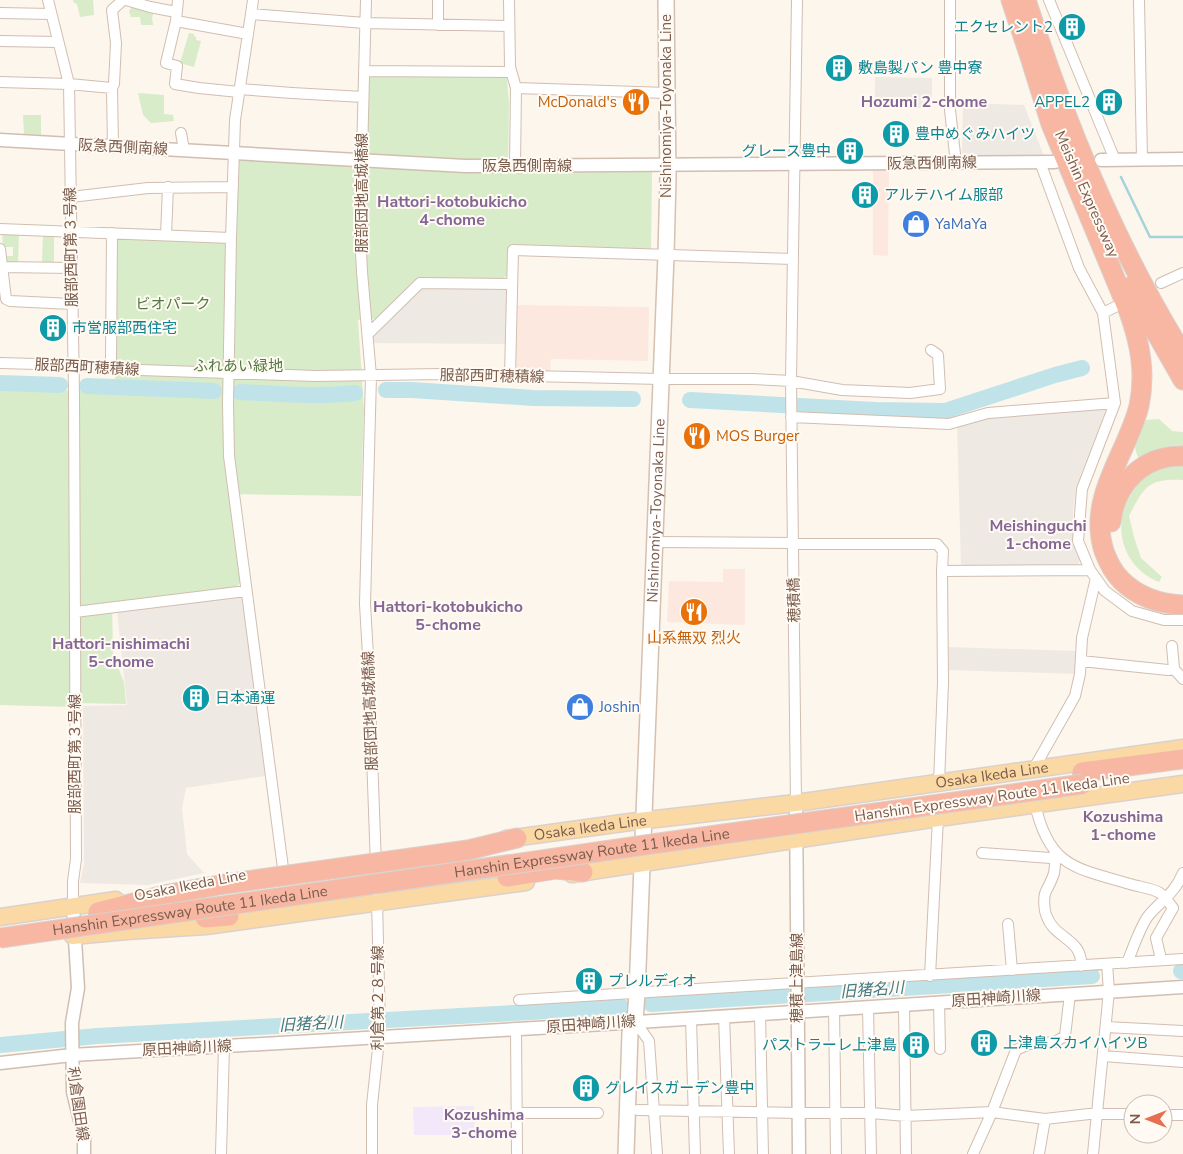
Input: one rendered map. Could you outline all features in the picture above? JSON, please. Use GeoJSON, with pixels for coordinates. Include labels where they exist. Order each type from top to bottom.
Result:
{"type":"FeatureCollection","features":[{"type":"Feature","properties":{"kind":"highway","name":"Meishin Expressway"},"geometry":{"type":"LineString","coordinates":[[1011,0],[1052,115],[1086,198],[1132,291],[1183,380]]}},
{"type":"Feature","properties":{"kind":"highway","name":"Meishin Expressway"},"geometry":{"type":"LineString","coordinates":[[1026,0],[1068,119],[1116,229],[1183,354]]}},
{"type":"Feature","properties":{"kind":"highway"},"geometry":{"type":"LineString","coordinates":[[1025,41],[1051,124],[1129,312],[1139,342],[1141,355],[1142,381],[1139,406],[1110,478],[1101,508],[1102,544],[1111,567],[1128,586],[1155,601],[1183,605]]}},
{"type":"Feature","properties":{"kind":"highway"},"geometry":{"type":"LineString","coordinates":[[1068,119],[1142,270],[1183,337]]}},
{"type":"Feature","properties":{"kind":"highway"},"geometry":{"type":"LineString","coordinates":[[1183,456],[1162,458],[1151,462],[1134,474],[1115,502],[1111,522],[1116,552],[1134,576],[1147,585],[1162,591],[1183,594]]}},
{"type":"Feature","properties":{"kind":"highway","name":"Hanshin Expressway Route 11 Ikeda Line"},"geometry":{"type":"LineString","coordinates":[[0,938],[68,933],[1083,778],[1183,759]]}},
{"type":"Feature","properties":{"kind":"highway","name":"Hanshin Expressway Route 11 Ikeda Line"},"geometry":{"type":"LineString","coordinates":[[0,926],[1083,778],[1183,770]]}},
{"type":"Feature","properties":{"kind":"highway"},"geometry":{"type":"LineString","coordinates":[[98,912],[169,894],[225,884],[468,850],[517,838]]}},
{"type":"Feature","properties":{"kind":"highway"},"geometry":{"type":"LineString","coordinates":[[68,933],[181,918],[229,916],[556,869],[583,872]]}},
{"type":"Feature","properties":{"kind":"main road","name":"Nishinomiya-Toyonaka Line"},"geometry":{"type":"LineString","coordinates":[[626,1154],[630,1033],[635,1021],[637,993],[666,255],[668,166],[666,0]]}},
{"type":"Feature","properties":{"kind":"main road","name":"Osaka Ikeda Line"},"geometry":{"type":"LineString","coordinates":[[0,918],[124,899],[202,880],[284,868],[466,842],[517,838],[796,803],[1183,748]]}},
{"type":"Feature","properties":{"kind":"main road"},"geometry":{"type":"LineString","coordinates":[[0,946],[68,933],[206,926],[377,903],[938,818],[1183,784]]}},
{"type":"Feature","properties":{"kind":"main road","name":"Nishinomiya-Toyonaka Line"},"geometry":{"type":"LineString","coordinates":[[635,1021],[640,1034],[636,1154]]}},
{"type":"Feature","properties":{"kind":"main road"},"geometry":{"type":"LineString","coordinates":[[617,1154],[627,1127]]}},
{"type":"Feature","properties":{"kind":"street","name":"服部西町第３号線"},"geometry":{"type":"LineString","coordinates":[[48,0],[69,84],[74,379],[76,859],[73,882],[73,907],[68,933],[78,988],[72,1032]]}},
{"type":"Feature","properties":{"kind":"street"},"geometry":{"type":"LineString","coordinates":[[113,146],[112,88],[115,77],[116,44],[112,10],[124,0],[176,17],[248,34]]}},
{"type":"Feature","properties":{"kind":"street"},"geometry":{"type":"LineString","coordinates":[[178,0],[166,63],[177,66],[175,84],[292,94],[363,97]]}},
{"type":"Feature","properties":{"kind":"street"},"geometry":{"type":"LineString","coordinates":[[252,0],[235,120],[228,372],[229,456],[284,868]]}},
{"type":"Feature","properties":{"kind":"street","name":"服部団地高城橋線"},"geometry":{"type":"LineString","coordinates":[[366,0],[361,252],[371,399],[365,604],[377,903]]}},
{"type":"Feature","properties":{"kind":"street"},"geometry":{"type":"LineString","coordinates":[[438,0],[438,25]]}},
{"type":"Feature","properties":{"kind":"street"},"geometry":{"type":"LineString","coordinates":[[509,0],[511,72],[516,88],[515,167]]}},
{"type":"Feature","properties":{"kind":"street","name":"穂積橋"},"geometry":{"type":"LineString","coordinates":[[796,0],[791,381],[796,803]]}},
{"type":"Feature","properties":{"kind":"street"},"geometry":{"type":"LineString","coordinates":[[950,0],[950,110],[956,163]]}},
{"type":"Feature","properties":{"kind":"street"},"geometry":{"type":"LineString","coordinates":[[1049,0],[1115,160]]}},
{"type":"Feature","properties":{"kind":"street"},"geometry":{"type":"LineString","coordinates":[[1139,0],[1142,159]]}},
{"type":"Feature","properties":{"kind":"street"},"geometry":{"type":"LineString","coordinates":[[0,12],[51,14]]}},
{"type":"Feature","properties":{"kind":"street"},"geometry":{"type":"LineString","coordinates":[[251,14],[365,23],[509,26]]}},
{"type":"Feature","properties":{"kind":"street"},"geometry":{"type":"LineString","coordinates":[[0,41],[58,42]]}},
{"type":"Feature","properties":{"kind":"street"},"geometry":{"type":"LineString","coordinates":[[364,71],[511,72]]}},
{"type":"Feature","properties":{"kind":"street"},"geometry":{"type":"LineString","coordinates":[[0,82],[69,84],[112,88]]}},
{"type":"Feature","properties":{"kind":"street"},"geometry":{"type":"LineString","coordinates":[[516,88],[667,92]]}},
{"type":"Feature","properties":{"kind":"street"},"geometry":{"type":"LineString","coordinates":[[181,133],[184,150]]}},
{"type":"Feature","properties":{"kind":"street","name":"阪急西側南線"},"geometry":{"type":"LineString","coordinates":[[0,140],[465,166],[1055,162]]}},
{"type":"Feature","properties":{"kind":"street"},"geometry":{"type":"LineString","coordinates":[[1101,160],[1183,159]]}},
{"type":"Feature","properties":{"kind":"street"},"geometry":{"type":"LineString","coordinates":[[1040,162],[1079,268],[1103,313],[1115,403],[1082,489],[1078,540],[1093,574],[1105,591],[1132,611],[1164,620],[1183,620]]}},
{"type":"Feature","properties":{"kind":"street"},"geometry":{"type":"LineString","coordinates":[[71,198],[168,187],[233,187]]}},
{"type":"Feature","properties":{"kind":"street"},"geometry":{"type":"LineString","coordinates":[[166,235],[168,187]]}},
{"type":"Feature","properties":{"kind":"street"},"geometry":{"type":"LineString","coordinates":[[0,229],[231,238]]}},
{"type":"Feature","properties":{"kind":"street"},"geometry":{"type":"LineString","coordinates":[[111,360],[112,233]]}},
{"type":"Feature","properties":{"kind":"street"},"geometry":{"type":"LineString","coordinates":[[0,249],[6,298],[10,302],[72,304]]}},
{"type":"Feature","properties":{"kind":"street"},"geometry":{"type":"LineString","coordinates":[[510,376],[513,250],[793,259]]}},
{"type":"Feature","properties":{"kind":"street"},"geometry":{"type":"LineString","coordinates":[[2,267],[71,268]]}},
{"type":"Feature","properties":{"kind":"street"},"geometry":{"type":"LineString","coordinates":[[1161,283],[1183,273]]}},
{"type":"Feature","properties":{"kind":"street"},"geometry":{"type":"LineString","coordinates":[[368,334],[420,283],[512,284]]}},
{"type":"Feature","properties":{"kind":"street"},"geometry":{"type":"LineString","coordinates":[[1103,313],[1119,305]]}},
{"type":"Feature","properties":{"kind":"street","name":"服部西町穂積線"},"geometry":{"type":"LineString","coordinates":[[0,363],[73,365],[112,370],[316,376],[371,381],[441,374],[752,379],[791,381],[842,390],[910,393],[940,388],[938,355],[931,350]]}},
{"type":"Feature","properties":{"kind":"street"},"geometry":{"type":"LineString","coordinates":[[791,415],[949,424],[988,413],[1115,403]]}},
{"type":"Feature","properties":{"kind":"street"},"geometry":{"type":"LineString","coordinates":[[655,542],[938,544],[943,551],[943,683],[939,783]]}},
{"type":"Feature","properties":{"kind":"street"},"geometry":{"type":"LineString","coordinates":[[942,571],[1093,574]]}},
{"type":"Feature","properties":{"kind":"street"},"geometry":{"type":"LineString","coordinates":[[1033,770],[1074,696],[1080,674],[1082,638],[1093,574]]}},
{"type":"Feature","properties":{"kind":"street"},"geometry":{"type":"LineString","coordinates":[[75,612],[246,591]]}},
{"type":"Feature","properties":{"kind":"street"},"geometry":{"type":"LineString","coordinates":[[1172,646],[1174,669],[1183,679]]}},
{"type":"Feature","properties":{"kind":"street"},"geometry":{"type":"LineString","coordinates":[[1081,660],[1168,670],[1174,669]]}},
{"type":"Feature","properties":{"kind":"street","name":"穂積上津島線"},"geometry":{"type":"LineString","coordinates":[[796,803],[799,1154]]}},
{"type":"Feature","properties":{"kind":"street"},"geometry":{"type":"LineString","coordinates":[[1035,804],[1039,823],[1046,840],[1057,854],[1069,864],[1082,870],[1160,893],[1173,908],[1156,938],[1161,959]]}},
{"type":"Feature","properties":{"kind":"street"},"geometry":{"type":"LineString","coordinates":[[930,976],[938,818]]}},
{"type":"Feature","properties":{"kind":"street"},"geometry":{"type":"LineString","coordinates":[[982,853],[1051,858],[1057,854]]}},
{"type":"Feature","properties":{"kind":"street"},"geometry":{"type":"LineString","coordinates":[[1057,854],[1051,884],[1045,892],[1047,918],[1058,932],[1078,948],[1081,956],[1080,966]]}},
{"type":"Feature","properties":{"kind":"street"},"geometry":{"type":"LineString","coordinates":[[1127,963],[1147,917],[1178,886],[1183,872]]}},
{"type":"Feature","properties":{"kind":"street","name":"利倉第２８号線"},"geometry":{"type":"LineString","coordinates":[[372,1154],[372,1105],[380,1033],[377,903]]}},
{"type":"Feature","properties":{"kind":"street"},"geometry":{"type":"LineString","coordinates":[[1008,924],[1012,970]]}},
{"type":"Feature","properties":{"kind":"street"},"geometry":{"type":"LineString","coordinates":[[519,1000],[797,986],[1161,959],[1183,959]]}},
{"type":"Feature","properties":{"kind":"street"},"geometry":{"type":"LineString","coordinates":[[1093,1154],[1109,992],[1107,964]]}},
{"type":"Feature","properties":{"kind":"street","name":"原田神崎川線"},"geometry":{"type":"LineString","coordinates":[[0,1063],[72,1050],[224,1046],[380,1033],[516,1029],[760,1014],[797,1007],[834,1009],[1183,987]]}},
{"type":"Feature","properties":{"kind":"street"},"geometry":{"type":"LineString","coordinates":[[973,1154],[992,1112],[1016,1050],[1029,1044],[1055,1042],[1065,1036],[1070,994]]}},
{"type":"Feature","properties":{"kind":"street"},"geometry":{"type":"LineString","coordinates":[[939,1002],[940,1049]]}},
{"type":"Feature","properties":{"kind":"street"},"geometry":{"type":"LineString","coordinates":[[904,1004],[906,1154]]}},
{"type":"Feature","properties":{"kind":"street"},"geometry":{"type":"LineString","coordinates":[[868,1007],[871,1154]]}},
{"type":"Feature","properties":{"kind":"street"},"geometry":{"type":"LineString","coordinates":[[834,1009],[836,1154]]}},
{"type":"Feature","properties":{"kind":"street"},"geometry":{"type":"LineString","coordinates":[[760,1014],[763,1154]]}},
{"type":"Feature","properties":{"kind":"street"},"geometry":{"type":"LineString","coordinates":[[724,1016],[729,1154]]}},
{"type":"Feature","properties":{"kind":"street"},"geometry":{"type":"LineString","coordinates":[[691,1018],[692,1111],[695,1154]]}},
{"type":"Feature","properties":{"kind":"street"},"geometry":{"type":"LineString","coordinates":[[635,1021],[649,1041],[657,1154]]}},
{"type":"Feature","properties":{"kind":"street"},"geometry":{"type":"LineString","coordinates":[[1106,1027],[1183,1031]]}},
{"type":"Feature","properties":{"kind":"street"},"geometry":{"type":"LineString","coordinates":[[516,1029],[517,1154]]}},
{"type":"Feature","properties":{"kind":"street","name":"利倉園田線"},"geometry":{"type":"LineString","coordinates":[[72,1032],[73,1092],[84,1138],[84,1154]]}},
{"type":"Feature","properties":{"kind":"street"},"geometry":{"type":"LineString","coordinates":[[221,1154],[224,1046]]}},
{"type":"Feature","properties":{"kind":"street"},"geometry":{"type":"LineString","coordinates":[[1103,1056],[1183,1062]]}},
{"type":"Feature","properties":{"kind":"street"},"geometry":{"type":"LineString","coordinates":[[638,1110],[798,1114],[835,1112],[906,1116],[992,1112],[1045,1119],[1097,1114],[1123,1114]]}},
{"type":"Feature","properties":{"kind":"street"},"geometry":{"type":"LineString","coordinates":[[517,1113],[598,1113]]}},
{"type":"Feature","properties":{"kind":"street"},"geometry":{"type":"LineString","coordinates":[[1039,1154],[1045,1119]]}},
{"type":"Feature","properties":{"kind":"shaded area"},"geometry":{"type":"Polygon","coordinates":[[[875,77],[932,78],[932,108],[875,108],[875,77]]]}},
{"type":"Feature","properties":{"kind":"shaded area"},"geometry":{"type":"Polygon","coordinates":[[[963,103],[1024,105],[1044,156],[966,157],[962,153],[963,103]]]}},
{"type":"Feature","properties":{"kind":"shaded area"},"geometry":{"type":"Polygon","coordinates":[[[873,167],[889,167],[888,256],[873,255],[873,167]]]}},
{"type":"Feature","properties":{"kind":"shaded area"},"geometry":{"type":"Polygon","coordinates":[[[423,286],[504,288],[508,290],[507,344],[372,343],[372,338],[423,286]]]}},
{"type":"Feature","properties":{"kind":"shaded area"},"geometry":{"type":"Polygon","coordinates":[[[517,305],[649,307],[648,361],[551,359],[550,372],[519,371],[516,366],[517,305]]]}},
{"type":"Feature","properties":{"kind":"shaded area"},"geometry":{"type":"Polygon","coordinates":[[[1103,405],[1106,409],[1076,487],[1073,533],[1080,561],[1078,565],[961,565],[957,425],[987,417],[1103,405]]]}},
{"type":"Feature","properties":{"kind":"shaded area"},"geometry":{"type":"Polygon","coordinates":[[[723,569],[745,569],[745,625],[667,622],[669,581],[723,582],[723,569]]]}},
{"type":"Feature","properties":{"kind":"shaded area"},"geometry":{"type":"Polygon","coordinates":[[[237,595],[242,599],[265,776],[186,788],[182,808],[187,854],[204,873],[148,885],[80,883],[84,864],[83,706],[127,705],[117,612],[237,595]]]}},
{"type":"Feature","properties":{"kind":"shaded area"},"geometry":{"type":"Polygon","coordinates":[[[949,647],[1076,651],[1076,674],[949,670],[949,647]]]}},
{"type":"Feature","properties":{"kind":"shaded area"},"geometry":{"type":"Polygon","coordinates":[[[474,1106],[475,1135],[414,1135],[413,1107],[474,1106]]]}},
{"type":"Feature","properties":{"kind":"green space"},"geometry":{"type":"Polygon","coordinates":[[[73,0],[93,0],[94,15],[80,17],[77,4],[73,0]]]}},
{"type":"Feature","properties":{"kind":"green space"},"geometry":{"type":"Polygon","coordinates":[[[133,5],[154,10],[153,25],[141,25],[140,17],[131,17],[129,11],[133,5]]]}},
{"type":"Feature","properties":{"kind":"green space"},"geometry":{"type":"Polygon","coordinates":[[[189,33],[194,34],[196,40],[201,41],[194,67],[180,63],[189,33]]]}},
{"type":"Feature","properties":{"kind":"green space","name":"ふれあい緑地"},"geometry":{"type":"Polygon","coordinates":[[[372,74],[505,76],[507,78],[509,102],[508,173],[652,172],[651,251],[509,246],[507,275],[502,280],[419,279],[378,319],[358,320],[364,409],[361,496],[229,494],[241,581],[237,587],[112,603],[113,655],[124,682],[126,704],[71,703],[69,707],[0,705],[0,388],[115,392],[115,242],[118,238],[234,240],[237,161],[239,158],[365,165],[367,78],[372,74]]]}},
{"type":"Feature","properties":{"kind":"green space"},"geometry":{"type":"Polygon","coordinates":[[[138,93],[164,95],[164,114],[173,115],[174,121],[151,123],[143,115],[138,93]]]}},
{"type":"Feature","properties":{"kind":"green space"},"geometry":{"type":"Polygon","coordinates":[[[23,115],[41,115],[41,135],[24,134],[23,115]]]}},
{"type":"Feature","properties":{"kind":"green space"},"geometry":{"type":"Polygon","coordinates":[[[2,232],[19,233],[18,264],[5,263],[4,256],[13,256],[13,247],[3,247],[2,232]]]}},
{"type":"Feature","properties":{"kind":"green space"},"geometry":{"type":"Polygon","coordinates":[[[43,236],[54,236],[54,263],[42,263],[43,236]]]}},
{"type":"Feature","properties":{"kind":"green space"},"geometry":{"type":"Polygon","coordinates":[[[1159,419],[1172,431],[1183,432],[1183,446],[1160,448],[1139,458],[1136,453],[1135,443],[1141,429],[1146,420],[1159,419]]]}},
{"type":"Feature","properties":{"kind":"green space"},"geometry":{"type":"Polygon","coordinates":[[[1183,466],[1183,480],[1162,481],[1148,486],[1143,491],[1129,516],[1141,558],[1162,577],[1159,582],[1145,575],[1127,553],[1121,527],[1123,513],[1136,487],[1148,474],[1164,467],[1183,466]]]}},
{"type":"Feature","properties":{"kind":"waterway"},"geometry":{"type":"LineString","coordinates":[[1121,177],[1150,237],[1183,237]]}},
{"type":"Feature","properties":{"kind":"waterway"},"geometry":{"type":"LineString","coordinates":[[690,400],[875,410],[945,411],[1082,368]]}},
{"type":"Feature","properties":{"kind":"waterway"},"geometry":{"type":"LineString","coordinates":[[0,383],[60,385]]}},
{"type":"Feature","properties":{"kind":"waterway"},"geometry":{"type":"LineString","coordinates":[[87,386],[214,391]]}},
{"type":"Feature","properties":{"kind":"waterway"},"geometry":{"type":"LineString","coordinates":[[386,390],[533,398],[633,399]]}},
{"type":"Feature","properties":{"kind":"waterway"},"geometry":{"type":"LineString","coordinates":[[240,392],[312,395],[355,393]]}},
{"type":"Feature","properties":{"kind":"waterway","name":"旧猪名川"},"geometry":{"type":"LineString","coordinates":[[651,1004],[1092,976]]}},
{"type":"Feature","properties":{"kind":"waterway","name":"旧猪名川"},"geometry":{"type":"LineString","coordinates":[[0,1045],[97,1036],[622,1007]]}},
{"type":"Feature","properties":{"kind":"place","name":"エクセレント2"},"geometry":{"type":"Point","coordinates":[1072,27]}},
{"type":"Feature","properties":{"kind":"place","name":"敷島製パン 豊中寮"},"geometry":{"type":"Point","coordinates":[839,68]}},
{"type":"Feature","properties":{"kind":"place","name":"McDonald's"},"geometry":{"type":"Point","coordinates":[636,102]}},
{"type":"Feature","properties":{"kind":"place","name":"APPEL2"},"geometry":{"type":"Point","coordinates":[1109,102]}},
{"type":"Feature","properties":{"kind":"place","name":"豊中めぐみハイツ"},"geometry":{"type":"Point","coordinates":[896,134]}},
{"type":"Feature","properties":{"kind":"place","name":"グレース豊中"},"geometry":{"type":"Point","coordinates":[850,151]}},
{"type":"Feature","properties":{"kind":"place","name":"アルテハイム服部"},"geometry":{"type":"Point","coordinates":[865,195]}},
{"type":"Feature","properties":{"kind":"place","name":"YaMaYa"},"geometry":{"type":"Point","coordinates":[916,224]}},
{"type":"Feature","properties":{"kind":"place","name":"市営服部西住宅"},"geometry":{"type":"Point","coordinates":[53,328]}},
{"type":"Feature","properties":{"kind":"place","name":"MOS Burger"},"geometry":{"type":"Point","coordinates":[697,436]}},
{"type":"Feature","properties":{"kind":"place","name":"山系無双 烈火"},"geometry":{"type":"Point","coordinates":[694,612]}},
{"type":"Feature","properties":{"kind":"place","name":"日本通運"},"geometry":{"type":"Point","coordinates":[196,698]}},
{"type":"Feature","properties":{"kind":"place","name":"Joshin"},"geometry":{"type":"Point","coordinates":[580,707]}},
{"type":"Feature","properties":{"kind":"place","name":"プレルディオ"},"geometry":{"type":"Point","coordinates":[589,981]}},
{"type":"Feature","properties":{"kind":"place","name":"上津島スカイハイツB"},"geometry":{"type":"Point","coordinates":[984,1043]}},
{"type":"Feature","properties":{"kind":"place","name":"パストラーレ上津島"},"geometry":{"type":"Point","coordinates":[916,1045]}},
{"type":"Feature","properties":{"kind":"place","name":"グレイスガーデン豊中"},"geometry":{"type":"Point","coordinates":[586,1088]}},
{"type":"Feature","properties":{"kind":"district","name":"Hozumi 2-chome"},"geometry":{"type":"Point","coordinates":[924,102]}},
{"type":"Feature","properties":{"kind":"district","name":"Hattori-kotobukicho 4-chome"},"geometry":{"type":"Point","coordinates":[452,211]}},
{"type":"Feature","properties":{"kind":"district","name":"Meishinguchi 1-chome"},"geometry":{"type":"Point","coordinates":[1038,535]}},
{"type":"Feature","properties":{"kind":"district","name":"Hattori-kotobukicho 5-chome"},"geometry":{"type":"Point","coordinates":[448,616]}},
{"type":"Feature","properties":{"kind":"district","name":"Hattori-nishimachi 5-chome"},"geometry":{"type":"Point","coordinates":[121,653]}},
{"type":"Feature","properties":{"kind":"district","name":"Kozushima 1-chome"},"geometry":{"type":"Point","coordinates":[1123,826]}},
{"type":"Feature","properties":{"kind":"district","name":"Kozushima 3-chome"},"geometry":{"type":"Point","coordinates":[484,1124]}},
{"type":"Feature","properties":{"kind":"park label","name":"ビオパーク"},"geometry":{"type":"Point","coordinates":[173,304]}}]}
